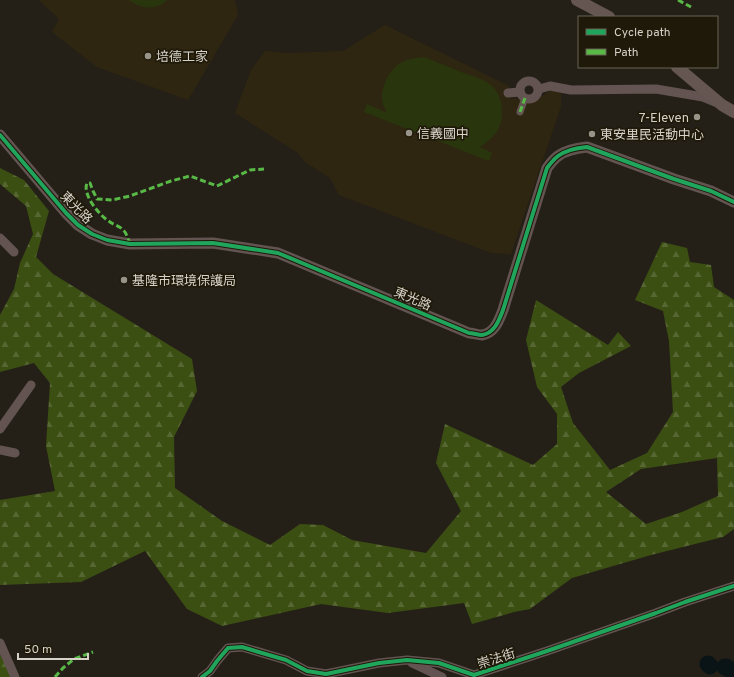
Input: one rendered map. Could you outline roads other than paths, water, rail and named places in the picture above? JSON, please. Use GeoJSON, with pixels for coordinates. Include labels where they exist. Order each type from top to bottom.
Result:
{"type":"FeatureCollection","features":[{"type":"Feature","properties":{"kind":"main road"},"geometry":{"type":"LineString","coordinates":[[577,0],[607,16]]}},
{"type":"Feature","properties":{"kind":"main road"},"geometry":{"type":"LineString","coordinates":[[678,68],[722,105],[734,112]]}},
{"type":"Feature","properties":{"kind":"street"},"geometry":{"type":"LineString","coordinates":[[528,81],[536,83],[539,89],[538,94],[534,98],[528,99],[523,95],[520,89],[523,83],[528,81]]}},
{"type":"Feature","properties":{"kind":"street"},"geometry":{"type":"LineString","coordinates":[[539,89],[550,86],[571,90],[656,89],[703,97],[722,105]]}},
{"type":"Feature","properties":{"kind":"street"},"geometry":{"type":"LineString","coordinates":[[508,93],[523,95]]}},
{"type":"Feature","properties":{"kind":"street"},"geometry":{"type":"LineString","coordinates":[[520,112],[523,95]]}},
{"type":"Feature","properties":{"kind":"street","name":"東光路"},"geometry":{"type":"LineString","coordinates":[[0,135],[66,213],[78,225],[92,234],[107,240],[130,244],[212,243],[278,253],[469,333],[482,335],[488,333],[498,324],[547,168],[558,156],[567,151],[587,147],[674,179],[711,190],[734,202]]}},
{"type":"Feature","properties":{"kind":"street"},"geometry":{"type":"LineString","coordinates":[[0,238],[14,252]]}},
{"type":"Feature","properties":{"kind":"street"},"geometry":{"type":"LineString","coordinates":[[0,429],[30,386]]}},
{"type":"Feature","properties":{"kind":"street"},"geometry":{"type":"LineString","coordinates":[[0,450],[15,453]]}},
{"type":"Feature","properties":{"kind":"street","name":"崇法街"},"geometry":{"type":"LineString","coordinates":[[202,677],[210,672],[228,648],[242,647],[286,660],[307,671],[326,674],[378,663],[407,660],[439,663],[474,675],[554,649],[734,586]]}},
{"type":"Feature","properties":{"kind":"street"},"geometry":{"type":"LineString","coordinates":[[0,643],[15,677]]}},
{"type":"Feature","properties":{"kind":"street"},"geometry":{"type":"LineString","coordinates":[[407,660],[442,677]]}},
{"type":"Feature","properties":{"kind":"waterway"},"geometry":{"type":"LineString","coordinates":[[725,667],[734,672]]}},
{"type":"Feature","properties":{"kind":"place","name":"培德工家"},"geometry":{"type":"Point","coordinates":[148,56]}},
{"type":"Feature","properties":{"kind":"place","name":"7-Eleven"},"geometry":{"type":"Point","coordinates":[697,117]}},
{"type":"Feature","properties":{"kind":"place","name":"信義國中"},"geometry":{"type":"Point","coordinates":[409,133]}},
{"type":"Feature","properties":{"kind":"place","name":"東安里民活動中心"},"geometry":{"type":"Point","coordinates":[592,134]}},
{"type":"Feature","properties":{"kind":"place","name":"基隆市環境保護局"},"geometry":{"type":"Point","coordinates":[124,280]}}]}
